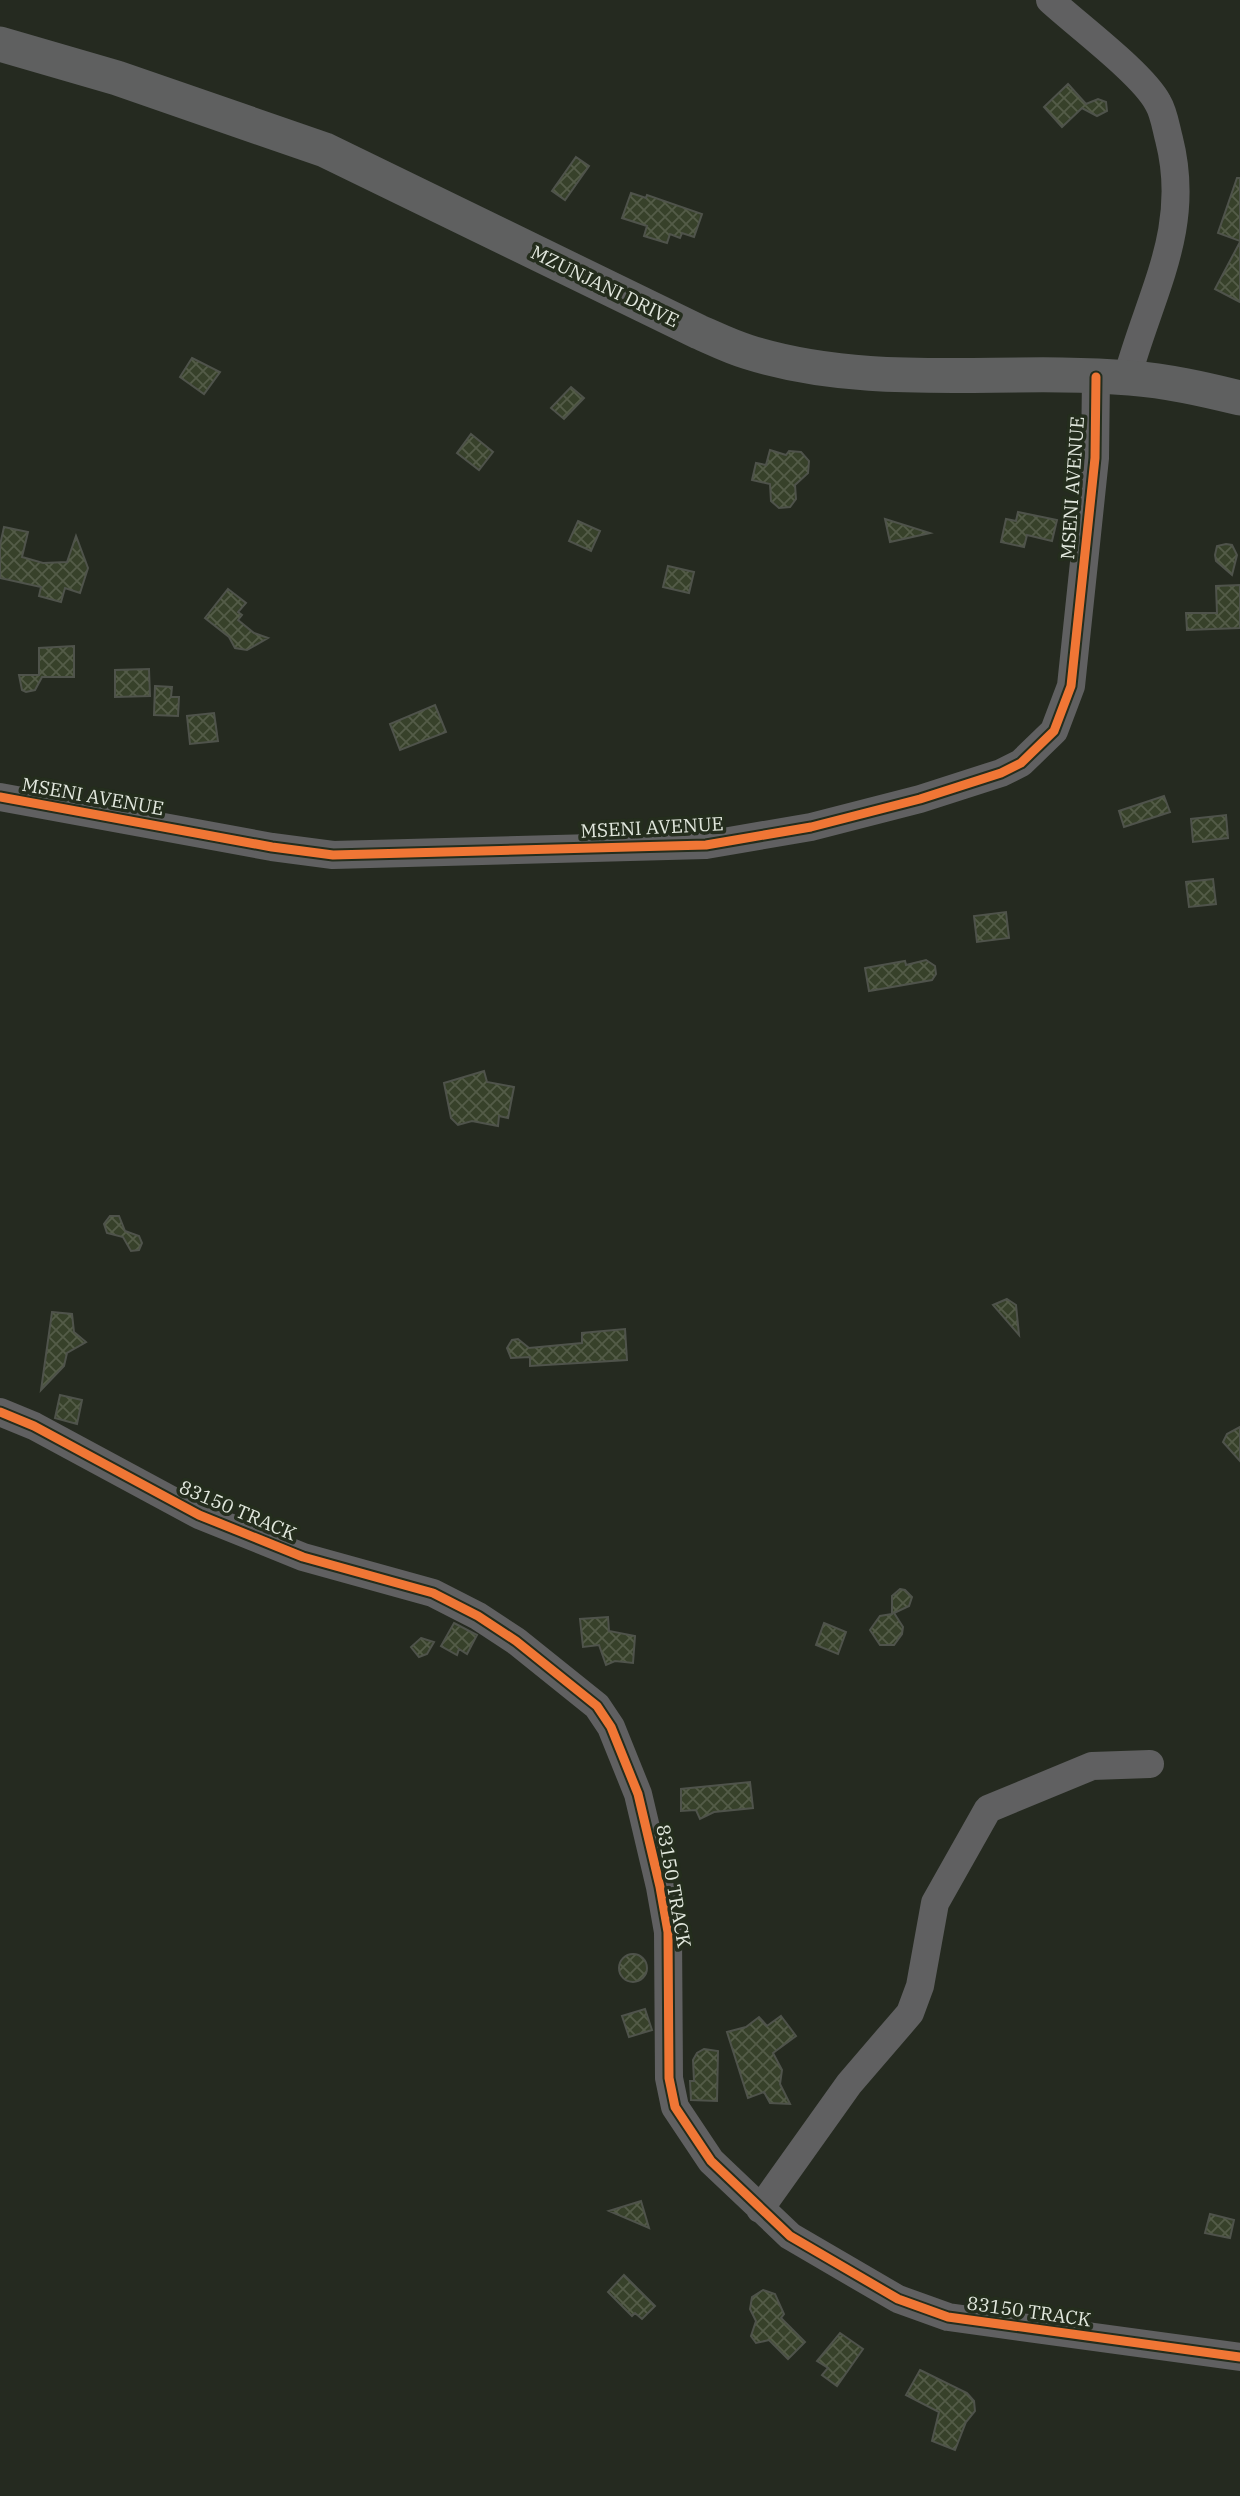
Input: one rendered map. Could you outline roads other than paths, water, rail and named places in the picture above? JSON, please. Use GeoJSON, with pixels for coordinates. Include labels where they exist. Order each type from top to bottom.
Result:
{"type":"FeatureCollection","features":[{"type":"Feature","properties":{"kind":"main road","name":"MZUNJANI DRIVE"},"geometry":{"type":"LineString","coordinates":[[0,44],[154,90],[325,150],[687,327],[748,352],[852,371],[936,376],[1112,377],[1185,384],[1240,398]]}},
{"type":"Feature","properties":{"kind":"street","name":"MSENI AVENUE"},"geometry":{"type":"LineString","coordinates":[[0,797],[272,847],[333,855],[706,845],[811,827],[958,789],[1001,774],[1021,763],[1054,731],[1071,686],[1095,458],[1112,377],[1140,327],[1172,241],[1177,208],[1175,163],[1158,103],[1132,72],[1049,0]]}},
{"type":"Feature","properties":{"kind":"street","name":"83150 TRACK"},"geometry":{"type":"LineString","coordinates":[[0,1412],[34,1426],[200,1514],[303,1557],[433,1593],[516,1641],[597,1706],[611,1727],[634,1782],[660,1887],[668,1932],[669,2078],[675,2107],[711,2161],[790,2236],[898,2299],[948,2318],[1240,2357]]}},
{"type":"Feature","properties":{"kind":"street"},"geometry":{"type":"LineString","coordinates":[[760,2209],[849,2084],[910,2013],[920,1986],[935,1903],[988,1809],[1092,1766],[1150,1764]]}}]}
